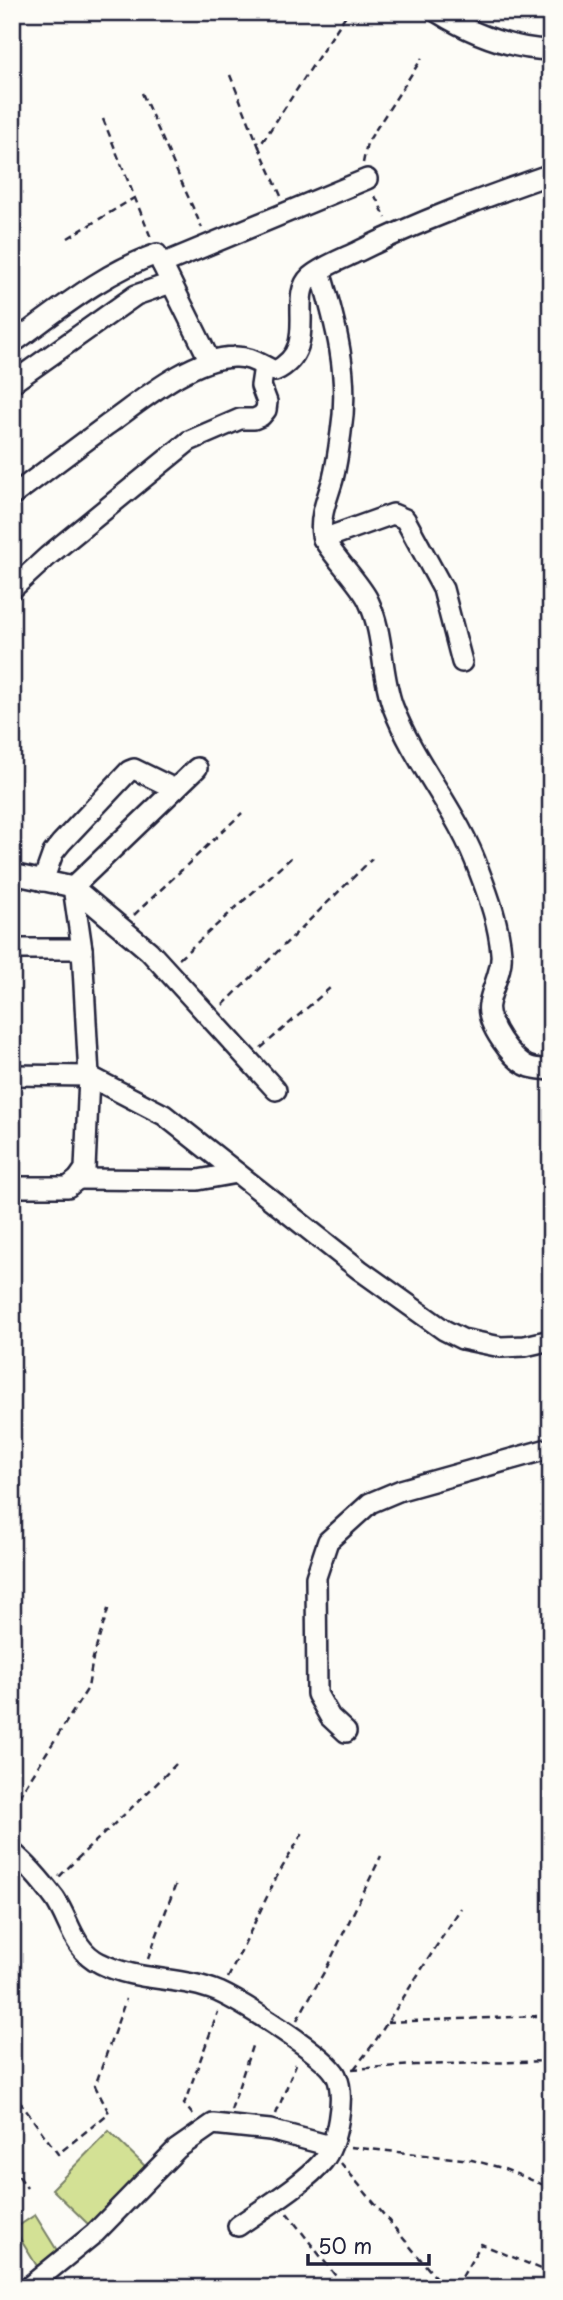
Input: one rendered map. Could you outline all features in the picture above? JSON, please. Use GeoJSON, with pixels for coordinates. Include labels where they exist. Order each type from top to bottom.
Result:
{"type":"FeatureCollection","features":[{"type":"Feature","properties":{"kind":"street"},"geometry":{"type":"LineString","coordinates":[[437,12],[483,37],[515,47],[551,50]]}},
{"type":"Feature","properties":{"kind":"street"},"geometry":{"type":"LineString","coordinates":[[12,496],[144,396],[210,361],[233,357],[249,358],[275,371],[283,367],[298,349],[303,290],[308,279],[320,271],[394,233],[551,174]]}},
{"type":"Feature","properties":{"kind":"street"},"geometry":{"type":"LineString","coordinates":[[17,340],[83,292],[144,259],[160,259],[209,243],[367,179]]}},
{"type":"Feature","properties":{"kind":"street"},"geometry":{"type":"LineString","coordinates":[[160,259],[210,361]]}},
{"type":"Feature","properties":{"kind":"street"},"geometry":{"type":"LineString","coordinates":[[320,271],[336,322],[345,383],[334,475],[321,521],[323,539],[367,597],[377,619],[387,687],[393,706],[408,740],[457,821],[478,867],[496,921],[502,955],[488,1006],[489,1017],[500,1040],[519,1061],[529,1067],[551,1070]]}},
{"type":"Feature","properties":{"kind":"street"},"geometry":{"type":"LineString","coordinates":[[12,383],[136,295],[171,283]]}},
{"type":"Feature","properties":{"kind":"street"},"geometry":{"type":"LineString","coordinates":[[12,589],[48,556],[189,441],[240,419],[261,416],[266,410],[267,402],[261,386],[264,366]]}},
{"type":"Feature","properties":{"kind":"street"},"geometry":{"type":"LineString","coordinates":[[323,539],[393,514],[405,519],[443,589],[462,662]]}},
{"type":"Feature","properties":{"kind":"street"},"geometry":{"type":"LineString","coordinates":[[73,887],[197,768]]}},
{"type":"Feature","properties":{"kind":"street"},"geometry":{"type":"LineString","coordinates":[[43,881],[53,853],[129,771],[134,769],[175,789]]}},
{"type":"Feature","properties":{"kind":"street"},"geometry":{"type":"LineString","coordinates":[[12,874],[73,887],[122,927],[149,951],[276,1090]]}},
{"type":"Feature","properties":{"kind":"street"},"geometry":{"type":"LineString","coordinates":[[12,1187],[68,1187],[85,1169],[89,1076],[82,949],[73,887]]}},
{"type":"Feature","properties":{"kind":"street"},"geometry":{"type":"LineString","coordinates":[[12,949],[82,949]]}},
{"type":"Feature","properties":{"kind":"street"},"geometry":{"type":"LineString","coordinates":[[12,1075],[89,1076],[164,1115],[360,1270],[461,1339],[501,1347],[525,1346],[551,1340]]}},
{"type":"Feature","properties":{"kind":"street"},"geometry":{"type":"LineString","coordinates":[[78,1179],[198,1180],[237,1173]]}},
{"type":"Feature","properties":{"kind":"street"},"geometry":{"type":"LineString","coordinates":[[346,1732],[330,1717],[317,1694],[316,1577],[328,1541],[369,1503],[391,1494],[551,1448]]}},
{"type":"Feature","properties":{"kind":"street"},"geometry":{"type":"LineString","coordinates":[[12,1852],[56,1900],[74,1938],[98,1963],[130,1974],[191,1983],[218,1992],[256,2013],[308,2049],[336,2074],[341,2106],[324,2160],[276,2200],[238,2226]]}},
{"type":"Feature","properties":{"kind":"street"},"geometry":{"type":"LineString","coordinates":[[26,2284],[95,2234],[177,2149],[214,2124],[270,2130],[329,2149]]}},
{"type":"Feature","properties":{"kind":"path"},"geometry":{"type":"LineString","coordinates":[[259,147],[348,12]]}},
{"type":"Feature","properties":{"kind":"path"},"geometry":{"type":"LineString","coordinates":[[394,233],[367,179],[363,161],[368,143],[422,58]]}},
{"type":"Feature","properties":{"kind":"path"},"geometry":{"type":"LineString","coordinates":[[230,75],[285,206],[284,213]]}},
{"type":"Feature","properties":{"kind":"path"},"geometry":{"type":"LineString","coordinates":[[142,93],[209,243]]}},
{"type":"Feature","properties":{"kind":"path"},"geometry":{"type":"LineString","coordinates":[[103,119],[160,259]]}},
{"type":"Feature","properties":{"kind":"path"},"geometry":{"type":"LineString","coordinates":[[68,238],[134,198]]}},
{"type":"Feature","properties":{"kind":"path"},"geometry":{"type":"LineString","coordinates":[[122,927],[242,813]]}},
{"type":"Feature","properties":{"kind":"path"},"geometry":{"type":"LineString","coordinates":[[166,971],[293,856]]}},
{"type":"Feature","properties":{"kind":"path"},"geometry":{"type":"LineString","coordinates":[[211,1017],[372,859]]}},
{"type":"Feature","properties":{"kind":"path"},"geometry":{"type":"LineString","coordinates":[[248,1059],[330,988]]}},
{"type":"Feature","properties":{"kind":"path"},"geometry":{"type":"LineString","coordinates":[[12,1807],[88,1688],[93,1658],[108,1606]]}},
{"type":"Feature","properties":{"kind":"path"},"geometry":{"type":"LineString","coordinates":[[52,1884],[176,1764]]}},
{"type":"Feature","properties":{"kind":"path"},"geometry":{"type":"LineString","coordinates":[[225,1984],[276,1878],[305,1829]]}},
{"type":"Feature","properties":{"kind":"path"},"geometry":{"type":"LineString","coordinates":[[293,2028],[327,1968],[381,1856]]}},
{"type":"Feature","properties":{"kind":"path"},"geometry":{"type":"LineString","coordinates":[[148,1960],[177,1881]]}},
{"type":"Feature","properties":{"kind":"path"},"geometry":{"type":"LineString","coordinates":[[12,1898],[18,1888]]}},
{"type":"Feature","properties":{"kind":"path"},"geometry":{"type":"LineString","coordinates":[[461,1908],[354,2069],[551,2061]]}},
{"type":"Feature","properties":{"kind":"path"},"geometry":{"type":"LineString","coordinates":[[12,2091],[58,2154],[109,2113],[95,2086],[125,1999]]}},
{"type":"Feature","properties":{"kind":"path"},"geometry":{"type":"LineString","coordinates":[[206,2129],[184,2104],[218,2012]]}},
{"type":"Feature","properties":{"kind":"path"},"geometry":{"type":"LineString","coordinates":[[387,2022],[537,2016]]}},
{"type":"Feature","properties":{"kind":"path"},"geometry":{"type":"LineString","coordinates":[[226,2125],[253,2043]]}},
{"type":"Feature","properties":{"kind":"path"},"geometry":{"type":"LineString","coordinates":[[270,2130],[296,2064]]}},
{"type":"Feature","properties":{"kind":"path"},"geometry":{"type":"LineString","coordinates":[[329,2149],[472,2160],[502,2168],[551,2188]]}},
{"type":"Feature","properties":{"kind":"path"},"geometry":{"type":"LineString","coordinates":[[329,2149],[436,2278],[445,2284],[453,2285],[462,2277],[481,2244],[551,2273]]}},
{"type":"Feature","properties":{"kind":"path"},"geometry":{"type":"LineString","coordinates":[[12,2166],[27,2188]]}},
{"type":"Feature","properties":{"kind":"path"},"geometry":{"type":"LineString","coordinates":[[276,2200],[345,2288]]}},
{"type":"Feature","properties":{"kind":"green space"},"geometry":{"type":"Polygon","coordinates":[[[109,2131],[146,2167],[89,2225],[52,2189],[109,2131]]]}},
{"type":"Feature","properties":{"kind":"green space"},"geometry":{"type":"Polygon","coordinates":[[[35,2215],[58,2252],[37,2266],[14,2229],[35,2215]]]}}]}
